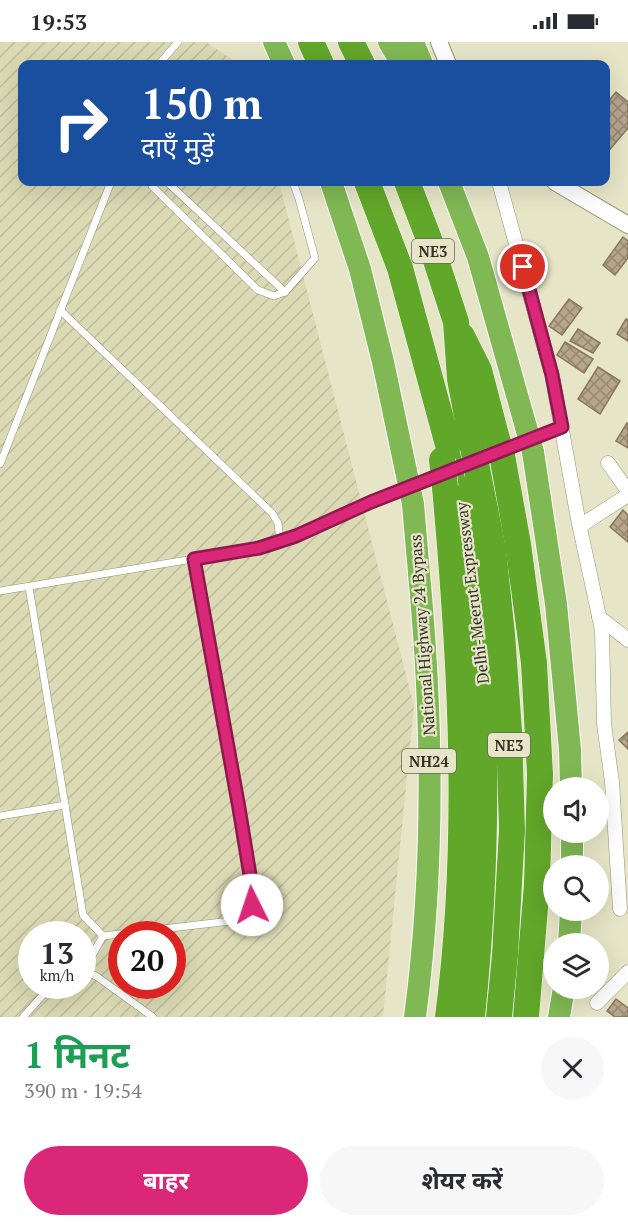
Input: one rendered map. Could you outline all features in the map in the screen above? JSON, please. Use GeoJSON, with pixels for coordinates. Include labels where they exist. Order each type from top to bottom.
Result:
{"type":"FeatureCollection","features":[{"type":"Feature","properties":{"kind":"highway"},"geometry":{"type":"LineString","coordinates":[[274,42],[282,60]]}},
{"type":"Feature","properties":{"kind":"highway"},"geometry":{"type":"LineString","coordinates":[[311,42],[319,60]]}},
{"type":"Feature","properties":{"kind":"highway"},"geometry":{"type":"LineString","coordinates":[[351,42],[360,60]]}},
{"type":"Feature","properties":{"kind":"highway"},"geometry":{"type":"LineString","coordinates":[[389,42],[400,60]]}},
{"type":"Feature","properties":{"kind":"highway"},"geometry":{"type":"LineString","coordinates":[[413,42],[420,60]]}},
{"type":"Feature","properties":{"kind":"highway","name":"National Highway 24 Bypass"},"geometry":{"type":"LineString","coordinates":[[333,186],[360,269],[383,362],[413,504],[425,650],[429,768],[425,902],[415,1017]]}},
{"type":"Feature","properties":{"kind":"highway","name":"NE3"},"geometry":{"type":"LineString","coordinates":[[369,186],[400,268],[437,406],[459,468]]}},
{"type":"Feature","properties":{"kind":"highway","name":"Delhi-Meerut Expressway"},"geometry":{"type":"LineString","coordinates":[[409,186],[429,239],[456,322],[460,379],[459,468],[469,538],[483,695],[485,821],[480,935],[472,1017]]}},
{"type":"Feature","properties":{"kind":"highway"},"geometry":{"type":"LineString","coordinates":[[451,186],[482,268],[533,452],[556,604],[571,777]]}},
{"type":"Feature","properties":{"kind":"highway"},"geometry":{"type":"LineString","coordinates":[[464,186],[467,202],[466,226]]}},
{"type":"Feature","properties":{"kind":"highway"},"geometry":{"type":"LineString","coordinates":[[456,322],[479,370],[500,447],[518,544],[534,663],[540,774],[537,884],[526,1017]]}},
{"type":"Feature","properties":{"kind":"highway"},"geometry":{"type":"LineString","coordinates":[[448,1017],[459,906],[462,818],[461,700],[453,571],[459,468]]}},
{"type":"Feature","properties":{"kind":"highway","name":"Delhi-Meerut Expressway"},"geometry":{"type":"LineString","coordinates":[[459,468],[493,549],[509,730],[512,830],[499,1017]]}},
{"type":"Feature","properties":{"kind":"highway"},"geometry":{"type":"LineString","coordinates":[[559,1017],[562,999]]}},
{"type":"Feature","properties":{"kind":"street"},"geometry":{"type":"LineString","coordinates":[[439,42],[446,60]]}},
{"type":"Feature","properties":{"kind":"street"},"geometry":{"type":"LineString","coordinates":[[500,186],[552,375],[580,526],[600,617],[604,651],[604,724],[612,783],[620,909]]}},
{"type":"Feature","properties":{"kind":"street"},"geometry":{"type":"LineString","coordinates":[[562,186],[628,225]]}},
{"type":"Feature","properties":{"kind":"street"},"geometry":{"type":"LineString","coordinates":[[608,463],[628,491]]}},
{"type":"Feature","properties":{"kind":"street"},"geometry":{"type":"LineString","coordinates":[[580,526],[628,495]]}},
{"type":"Feature","properties":{"kind":"street"},"geometry":{"type":"LineString","coordinates":[[600,617],[628,640]]}},
{"type":"Feature","properties":{"kind":"street"},"geometry":{"type":"LineString","coordinates":[[597,1003],[628,972]]}},
{"type":"Feature","properties":{"kind":"lane"},"geometry":{"type":"LineString","coordinates":[[162,60],[178,42]]}},
{"type":"Feature","properties":{"kind":"lane"},"geometry":{"type":"LineString","coordinates":[[0,464],[109,186]]}},
{"type":"Feature","properties":{"kind":"lane"},"geometry":{"type":"LineString","coordinates":[[152,186],[258,290],[274,296],[285,292],[315,258],[294,186]]}},
{"type":"Feature","properties":{"kind":"lane"},"geometry":{"type":"LineString","coordinates":[[171,186],[285,292]]}},
{"type":"Feature","properties":{"kind":"lane"},"geometry":{"type":"LineString","coordinates":[[60,310],[272,513],[278,523],[280,541]]}},
{"type":"Feature","properties":{"kind":"lane"},"geometry":{"type":"LineString","coordinates":[[0,591],[259,548],[562,427]]}},
{"type":"Feature","properties":{"kind":"lane"},"geometry":{"type":"LineString","coordinates":[[103,936],[239,920],[252,905],[251,881],[239,808],[194,559]]}},
{"type":"Feature","properties":{"kind":"lane"},"geometry":{"type":"LineString","coordinates":[[29,587],[83,915],[103,936]]}},
{"type":"Feature","properties":{"kind":"lane"},"geometry":{"type":"LineString","coordinates":[[0,816],[65,805]]}},
{"type":"Feature","properties":{"kind":"lane"},"geometry":{"type":"LineString","coordinates":[[96,948],[103,936]]}},
{"type":"Feature","properties":{"kind":"lane"},"geometry":{"type":"LineString","coordinates":[[96,976],[153,1017]]}},
{"type":"Feature","properties":{"kind":"lane"},"geometry":{"type":"LineString","coordinates":[[22,1017],[39,999]]}},
{"type":"Feature","properties":{"kind":"shaded area"},"geometry":{"type":"Polygon","coordinates":[[[0,42],[206,42],[233,60],[18,60],[18,186],[280,186],[414,706],[383,1017],[0,1017],[0,42]]]}},
{"type":"Feature","properties":{"kind":"building"},"geometry":{"type":"Polygon","coordinates":[[[616,92],[628,102],[628,128],[610,149],[610,99],[616,92]]]}},
{"type":"Feature","properties":{"kind":"building"},"geometry":{"type":"Polygon","coordinates":[[[623,237],[628,241],[628,258],[615,275],[603,265],[623,237]]]}},
{"type":"Feature","properties":{"kind":"building"},"geometry":{"type":"Polygon","coordinates":[[[569,299],[582,308],[562,335],[549,326],[569,299]]]}},
{"type":"Feature","properties":{"kind":"building"},"geometry":{"type":"Polygon","coordinates":[[[626,319],[628,320],[628,341],[617,334],[626,319]]]}},
{"type":"Feature","properties":{"kind":"building"},"geometry":{"type":"Polygon","coordinates":[[[578,329],[600,343],[593,353],[570,341],[578,329]]]}},
{"type":"Feature","properties":{"kind":"building"},"geometry":{"type":"Polygon","coordinates":[[[565,342],[593,359],[584,373],[557,355],[565,342]]]}},
{"type":"Feature","properties":{"kind":"building"},"geometry":{"type":"Polygon","coordinates":[[[598,367],[620,381],[600,414],[578,399],[598,367]]]}},
{"type":"Feature","properties":{"kind":"building"},"geometry":{"type":"Polygon","coordinates":[[[628,424],[628,448],[616,441],[628,424]]]}},
{"type":"Feature","properties":{"kind":"building"},"geometry":{"type":"Polygon","coordinates":[[[623,510],[628,515],[628,542],[610,527],[623,510]]]}},
{"type":"Feature","properties":{"kind":"building"},"geometry":{"type":"Polygon","coordinates":[[[628,732],[628,749],[619,740],[628,732]]]}},
{"type":"Feature","properties":{"kind":"building"},"geometry":{"type":"Polygon","coordinates":[[[616,999],[628,1008],[628,1017],[615,1017],[607,1011],[616,999]]]}},
{"type":"Feature","properties":{"kind":"route"},"geometry":{"type":"LineString","coordinates":[[252,905],[251,881],[239,808],[194,559],[259,548],[296,536],[371,502],[562,427],[552,375],[523,267]]}}]}
